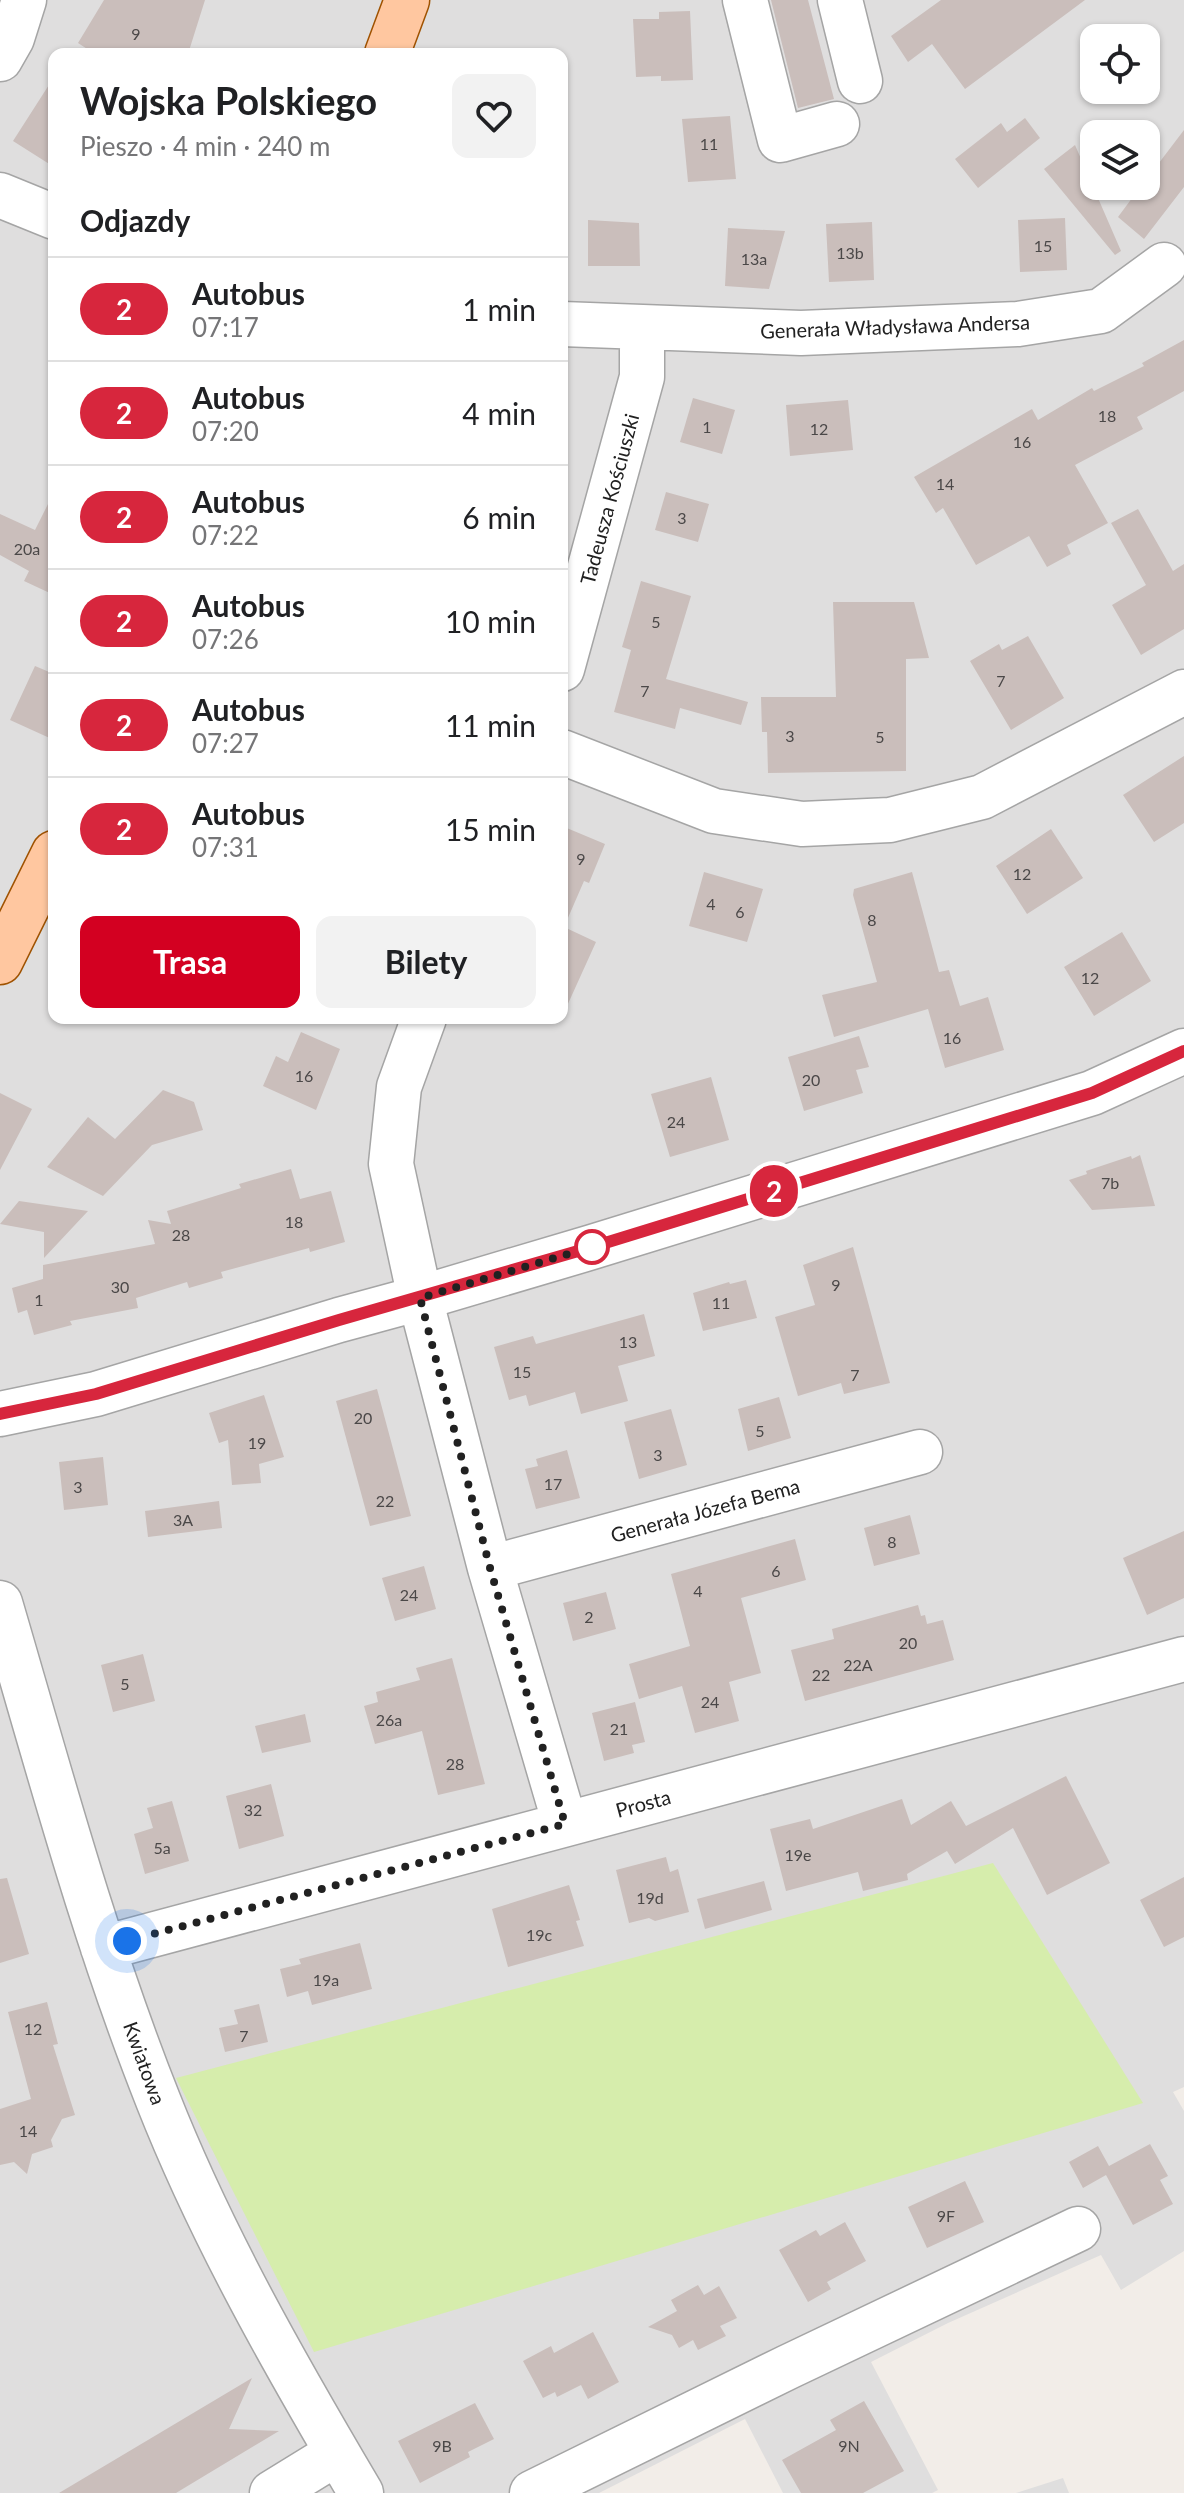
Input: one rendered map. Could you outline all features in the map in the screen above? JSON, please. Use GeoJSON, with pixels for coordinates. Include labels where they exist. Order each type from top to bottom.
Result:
{"type":"FeatureCollection","features":[{"type":"Feature","properties":{"kind":"main road"},"geometry":{"type":"LineString","coordinates":[[389,48],[407,0]]}},
{"type":"Feature","properties":{"kind":"main road"},"geometry":{"type":"LineString","coordinates":[[0,962],[48,865]]}},
{"type":"Feature","properties":{"kind":"street"},"geometry":{"type":"LineString","coordinates":[[0,59],[12,38],[24,0]]}},
{"type":"Feature","properties":{"kind":"street"},"geometry":{"type":"LineString","coordinates":[[745,0],[780,140],[837,124]]}},
{"type":"Feature","properties":{"kind":"street"},"geometry":{"type":"LineString","coordinates":[[840,0],[860,81]]}},
{"type":"Feature","properties":{"kind":"street"},"geometry":{"type":"LineString","coordinates":[[0,195],[48,215]]}},
{"type":"Feature","properties":{"kind":"street","name":"Generała Władysława Andersa"},"geometry":{"type":"LineString","coordinates":[[568,324],[801,333],[1018,324],[1101,311],[1164,265]]}},
{"type":"Feature","properties":{"kind":"street","name":"Tadeusza Kościuszki"},"geometry":{"type":"LineString","coordinates":[[568,647],[642,377],[642,327]]}},
{"type":"Feature","properties":{"kind":"street"},"geometry":{"type":"LineString","coordinates":[[568,754],[714,811],[802,824],[890,820],[982,797],[1184,692]]}},
{"type":"Feature","properties":{"kind":"street"},"geometry":{"type":"LineString","coordinates":[[422,1024],[399,1087],[391,1164],[420,1298],[490,1568],[565,1824]]}},
{"type":"Feature","properties":{"kind":"street"},"geometry":{"type":"LineString","coordinates":[[0,1414],[96,1394],[1092,1093],[1184,1051]]}},
{"type":"Feature","properties":{"kind":"street","name":"Generała Józefa Bema"},"geometry":{"type":"LineString","coordinates":[[490,1568],[920,1452]]}},
{"type":"Feature","properties":{"kind":"street","name":"Kwiatowa"},"geometry":{"type":"LineString","coordinates":[[0,1603],[103,1948],[158,2101],[231,2264],[361,2493]]}},
{"type":"Feature","properties":{"kind":"street","name":"Prosta"},"geometry":{"type":"LineString","coordinates":[[103,1948],[1184,1659]]}},
{"type":"Feature","properties":{"kind":"street"},"geometry":{"type":"LineString","coordinates":[[532,2493],[1078,2229]]}},
{"type":"Feature","properties":{"kind":"street"},"geometry":{"type":"LineString","coordinates":[[272,2493],[337,2453]]}},
{"type":"Feature","properties":{"kind":"shaded area"},"geometry":{"type":"Polygon","coordinates":[[[0,0],[1184,0],[1184,2087],[1173,2092],[1184,2111],[1184,2251],[1121,2290],[1101,2255],[948,2323],[871,2362],[938,2490],[932,2493],[783,2493],[745,2419],[599,2493],[0,2493],[0,0]]]}},
{"type":"Feature","properties":{"kind":"shaded area"},"geometry":{"type":"Polygon","coordinates":[[[1063,2478],[1069,2493],[1016,2493],[1063,2478]]]}},
{"type":"Feature","properties":{"kind":"green space"},"geometry":{"type":"Polygon","coordinates":[[[993,1863],[1143,2103],[314,2352],[176,2078],[993,1863]]]}},
{"type":"Feature","properties":{"kind":"building"},"geometry":{"type":"Polygon","coordinates":[[[104,0],[205,0],[190,48],[86,48],[78,43],[104,0]]]}},
{"type":"Feature","properties":{"kind":"building"},"geometry":{"type":"Polygon","coordinates":[[[771,0],[808,0],[834,99],[798,108],[771,0]]]}},
{"type":"Feature","properties":{"kind":"building"},"geometry":{"type":"Polygon","coordinates":[[[941,0],[1085,0],[965,89],[932,44],[908,62],[891,36],[941,0]]]}},
{"type":"Feature","properties":{"kind":"building"},"geometry":{"type":"Polygon","coordinates":[[[690,11],[693,80],[661,81],[661,76],[636,77],[633,19],[659,19],[659,12],[690,11]]]}},
{"type":"Feature","properties":{"kind":"building"},"geometry":{"type":"Polygon","coordinates":[[[48,86],[48,163],[13,141],[48,86]]]}},
{"type":"Feature","properties":{"kind":"building"},"geometry":{"type":"Polygon","coordinates":[[[730,116],[736,179],[688,182],[682,119],[730,116]]]}},
{"type":"Feature","properties":{"kind":"building"},"geometry":{"type":"Polygon","coordinates":[[[1025,118],[1040,138],[978,188],[955,159],[1001,123],[1007,132],[1025,118]]]}},
{"type":"Feature","properties":{"kind":"building"},"geometry":{"type":"Polygon","coordinates":[[[1184,130],[1184,187],[1144,239],[1118,217],[1131,200],[1160,200],[1160,162],[1184,130]]]}},
{"type":"Feature","properties":{"kind":"building"},"geometry":{"type":"Polygon","coordinates":[[[1075,145],[1080,157],[1080,200],[1099,200],[1121,251],[1115,255],[1044,169],[1075,145]]]}},
{"type":"Feature","properties":{"kind":"building"},"geometry":{"type":"Polygon","coordinates":[[[1065,218],[1067,270],[1020,272],[1018,220],[1065,218]]]}},
{"type":"Feature","properties":{"kind":"building"},"geometry":{"type":"Polygon","coordinates":[[[588,220],[639,223],[640,266],[588,266],[588,220]]]}},
{"type":"Feature","properties":{"kind":"building"},"geometry":{"type":"Polygon","coordinates":[[[872,222],[874,280],[829,282],[826,224],[872,222]]]}},
{"type":"Feature","properties":{"kind":"building"},"geometry":{"type":"Polygon","coordinates":[[[728,228],[785,231],[769,289],[725,286],[728,228]]]}},
{"type":"Feature","properties":{"kind":"building"},"geometry":{"type":"Polygon","coordinates":[[[1184,340],[1184,391],[1137,417],[1143,429],[1075,465],[1108,523],[1067,545],[1071,554],[1047,567],[1029,536],[976,565],[943,508],[936,513],[914,477],[1032,409],[1038,420],[1092,388],[1094,391],[1144,366],[1142,363],[1184,340]]]}},
{"type":"Feature","properties":{"kind":"building"},"geometry":{"type":"Polygon","coordinates":[[[693,398],[735,410],[722,454],[680,442],[693,398]]]}},
{"type":"Feature","properties":{"kind":"building"},"geometry":{"type":"Polygon","coordinates":[[[848,400],[853,450],[790,456],[786,405],[848,400]]]}},
{"type":"Feature","properties":{"kind":"building"},"geometry":{"type":"Polygon","coordinates":[[[666,492],[709,504],[698,542],[655,530],[666,492]]]}},
{"type":"Feature","properties":{"kind":"building"},"geometry":{"type":"Polygon","coordinates":[[[48,504],[48,592],[24,581],[29,571],[0,555],[0,514],[35,530],[48,504]]]}},
{"type":"Feature","properties":{"kind":"building"},"geometry":{"type":"Polygon","coordinates":[[[1138,509],[1173,571],[1184,564],[1184,629],[1141,655],[1112,605],[1146,585],[1111,523],[1138,509]]]}},
{"type":"Feature","properties":{"kind":"building"},"geometry":{"type":"Polygon","coordinates":[[[641,581],[691,596],[666,679],[748,702],[741,725],[680,708],[675,729],[614,712],[631,650],[622,647],[641,581]]]}},
{"type":"Feature","properties":{"kind":"building"},"geometry":{"type":"Polygon","coordinates":[[[833,602],[914,602],[929,658],[906,659],[906,771],[768,773],[767,732],[762,732],[761,697],[836,697],[833,602]]]}},
{"type":"Feature","properties":{"kind":"building"},"geometry":{"type":"Polygon","coordinates":[[[1028,636],[1064,698],[1011,730],[970,661],[999,644],[1002,650],[1028,636]]]}},
{"type":"Feature","properties":{"kind":"building"},"geometry":{"type":"Polygon","coordinates":[[[35,666],[48,671],[48,737],[10,720],[35,666]]]}},
{"type":"Feature","properties":{"kind":"building"},"geometry":{"type":"Polygon","coordinates":[[[1184,756],[1184,823],[1154,842],[1123,795],[1184,756]]]}},
{"type":"Feature","properties":{"kind":"building"},"geometry":{"type":"Polygon","coordinates":[[[568,829],[605,844],[589,883],[584,881],[568,918],[568,829]]]}},
{"type":"Feature","properties":{"kind":"building"},"geometry":{"type":"Polygon","coordinates":[[[1051,829],[1083,878],[1027,914],[996,866],[1051,829]]]}},
{"type":"Feature","properties":{"kind":"building"},"geometry":{"type":"Polygon","coordinates":[[[704,872],[763,889],[747,942],[689,926],[704,872]]]}},
{"type":"Feature","properties":{"kind":"building"},"geometry":{"type":"Polygon","coordinates":[[[912,872],[939,972],[949,970],[960,1006],[988,997],[1004,1050],[945,1068],[928,1009],[834,1037],[822,995],[877,982],[853,895],[854,889],[912,872]]]}},
{"type":"Feature","properties":{"kind":"building"},"geometry":{"type":"Polygon","coordinates":[[[568,929],[596,942],[568,1004],[568,929]]]}},
{"type":"Feature","properties":{"kind":"building"},"geometry":{"type":"Polygon","coordinates":[[[1122,932],[1151,981],[1094,1016],[1064,967],[1122,932]]]}},
{"type":"Feature","properties":{"kind":"building"},"geometry":{"type":"Polygon","coordinates":[[[301,1032],[340,1049],[316,1110],[263,1086],[276,1056],[288,1062],[301,1032]]]}},
{"type":"Feature","properties":{"kind":"building"},"geometry":{"type":"Polygon","coordinates":[[[859,1036],[869,1067],[856,1070],[863,1093],[804,1111],[788,1057],[859,1036]]]}},
{"type":"Feature","properties":{"kind":"building"},"geometry":{"type":"Polygon","coordinates":[[[711,1077],[729,1140],[670,1157],[651,1094],[711,1077]]]}},
{"type":"Feature","properties":{"kind":"building"},"geometry":{"type":"Polygon","coordinates":[[[163,1090],[194,1102],[203,1130],[152,1145],[103,1196],[47,1167],[88,1117],[115,1139],[163,1090]]]}},
{"type":"Feature","properties":{"kind":"building"},"geometry":{"type":"Polygon","coordinates":[[[0,1093],[32,1109],[0,1170],[0,1093]]]}},
{"type":"Feature","properties":{"kind":"building"},"geometry":{"type":"Polygon","coordinates":[[[1140,1155],[1155,1206],[1092,1210],[1069,1180],[1087,1174],[1086,1171],[1140,1155]]]}},
{"type":"Feature","properties":{"kind":"building"},"geometry":{"type":"Polygon","coordinates":[[[291,1169],[300,1199],[331,1191],[345,1242],[310,1252],[309,1248],[221,1272],[223,1278],[189,1288],[187,1282],[136,1298],[138,1308],[70,1321],[72,1325],[34,1335],[27,1310],[18,1313],[12,1288],[43,1279],[43,1265],[155,1244],[148,1220],[171,1224],[167,1211],[241,1188],[239,1184],[291,1169]]]}},
{"type":"Feature","properties":{"kind":"building"},"geometry":{"type":"Polygon","coordinates":[[[19,1201],[88,1211],[44,1258],[44,1232],[0,1224],[19,1201]]]}},
{"type":"Feature","properties":{"kind":"building"},"geometry":{"type":"Polygon","coordinates":[[[853,1247],[890,1383],[844,1394],[841,1383],[798,1396],[775,1317],[815,1305],[803,1265],[853,1247]]]}},
{"type":"Feature","properties":{"kind":"building"},"geometry":{"type":"Polygon","coordinates":[[[746,1280],[757,1318],[703,1331],[693,1293],[746,1280]]]}},
{"type":"Feature","properties":{"kind":"building"},"geometry":{"type":"Polygon","coordinates":[[[644,1314],[655,1356],[618,1366],[628,1401],[581,1414],[575,1392],[529,1406],[526,1395],[509,1400],[494,1347],[533,1336],[536,1344],[644,1314]]]}},
{"type":"Feature","properties":{"kind":"building"},"geometry":{"type":"Polygon","coordinates":[[[377,1389],[411,1516],[370,1526],[336,1401],[377,1389]]]}},
{"type":"Feature","properties":{"kind":"building"},"geometry":{"type":"Polygon","coordinates":[[[264,1395],[284,1457],[259,1464],[261,1483],[232,1485],[228,1440],[219,1443],[209,1413],[264,1395]]]}},
{"type":"Feature","properties":{"kind":"building"},"geometry":{"type":"Polygon","coordinates":[[[779,1397],[791,1438],[748,1451],[738,1409],[779,1397]]]}},
{"type":"Feature","properties":{"kind":"building"},"geometry":{"type":"Polygon","coordinates":[[[671,1409],[687,1465],[639,1479],[624,1422],[671,1409]]]}},
{"type":"Feature","properties":{"kind":"building"},"geometry":{"type":"Polygon","coordinates":[[[567,1450],[580,1498],[536,1509],[525,1469],[538,1466],[536,1459],[567,1450]]]}},
{"type":"Feature","properties":{"kind":"building"},"geometry":{"type":"Polygon","coordinates":[[[103,1457],[108,1505],[64,1510],[59,1462],[103,1457]]]}},
{"type":"Feature","properties":{"kind":"building"},"geometry":{"type":"Polygon","coordinates":[[[219,1501],[222,1528],[148,1537],[145,1511],[219,1501]]]}},
{"type":"Feature","properties":{"kind":"building"},"geometry":{"type":"Polygon","coordinates":[[[910,1515],[920,1554],[874,1566],[864,1528],[910,1515]]]}},
{"type":"Feature","properties":{"kind":"building"},"geometry":{"type":"Polygon","coordinates":[[[1184,1531],[1184,1598],[1147,1615],[1123,1558],[1184,1531]]]}},
{"type":"Feature","properties":{"kind":"building"},"geometry":{"type":"Polygon","coordinates":[[[795,1539],[806,1580],[741,1598],[761,1673],[729,1682],[739,1721],[695,1733],[682,1686],[639,1699],[629,1664],[690,1646],[671,1574],[795,1539]]]}},
{"type":"Feature","properties":{"kind":"building"},"geometry":{"type":"Polygon","coordinates":[[[424,1566],[436,1609],[395,1621],[382,1578],[424,1566]]]}},
{"type":"Feature","properties":{"kind":"building"},"geometry":{"type":"Polygon","coordinates":[[[606,1592],[616,1629],[573,1641],[563,1603],[606,1592]]]}},
{"type":"Feature","properties":{"kind":"building"},"geometry":{"type":"Polygon","coordinates":[[[918,1605],[927,1624],[943,1620],[954,1660],[805,1701],[791,1650],[834,1639],[832,1629],[918,1605]]]}},
{"type":"Feature","properties":{"kind":"building"},"geometry":{"type":"Polygon","coordinates":[[[143,1654],[155,1701],[113,1712],[101,1665],[143,1654]]]}},
{"type":"Feature","properties":{"kind":"building"},"geometry":{"type":"Polygon","coordinates":[[[452,1658],[485,1784],[438,1795],[422,1731],[375,1744],[364,1706],[378,1702],[376,1692],[420,1680],[416,1668],[452,1658]]]}},
{"type":"Feature","properties":{"kind":"building"},"geometry":{"type":"Polygon","coordinates":[[[635,1702],[645,1742],[632,1745],[634,1753],[604,1761],[592,1713],[635,1702]]]}},
{"type":"Feature","properties":{"kind":"building"},"geometry":{"type":"Polygon","coordinates":[[[305,1714],[311,1742],[262,1753],[255,1726],[305,1714]]]}},
{"type":"Feature","properties":{"kind":"building"},"geometry":{"type":"Polygon","coordinates":[[[1066,1776],[1110,1863],[1047,1895],[1013,1828],[955,1864],[947,1851],[907,1874],[908,1880],[863,1891],[858,1872],[786,1891],[770,1829],[810,1819],[813,1829],[902,1799],[911,1825],[951,1801],[966,1826],[1066,1776]]]}},
{"type":"Feature","properties":{"kind":"building"},"geometry":{"type":"Polygon","coordinates":[[[271,1784],[284,1836],[239,1849],[226,1796],[271,1784]]]}},
{"type":"Feature","properties":{"kind":"building"},"geometry":{"type":"Polygon","coordinates":[[[172,1801],[189,1861],[145,1874],[134,1834],[153,1828],[147,1808],[172,1801]]]}},
{"type":"Feature","properties":{"kind":"building"},"geometry":{"type":"Polygon","coordinates":[[[666,1857],[670,1872],[678,1869],[689,1912],[655,1921],[649,1918],[629,1923],[616,1870],[666,1857]]]}},
{"type":"Feature","properties":{"kind":"building"},"geometry":{"type":"Polygon","coordinates":[[[1184,1877],[1184,1937],[1164,1947],[1140,1900],[1184,1877]]]}},
{"type":"Feature","properties":{"kind":"building"},"geometry":{"type":"Polygon","coordinates":[[[7,1878],[29,1954],[0,1963],[0,1879],[7,1878]]]}},
{"type":"Feature","properties":{"kind":"building"},"geometry":{"type":"Polygon","coordinates":[[[764,1881],[772,1910],[705,1929],[697,1899],[764,1881]]]}},
{"type":"Feature","properties":{"kind":"building"},"geometry":{"type":"Polygon","coordinates":[[[569,1885],[584,1946],[508,1967],[492,1909],[569,1885]]]}},
{"type":"Feature","properties":{"kind":"building"},"geometry":{"type":"Polygon","coordinates":[[[360,1943],[372,1989],[312,2005],[308,1991],[287,1997],[280,1969],[301,1964],[299,1959],[360,1943]]]}},
{"type":"Feature","properties":{"kind":"building"},"geometry":{"type":"Polygon","coordinates":[[[47,2002],[58,2044],[53,2045],[75,2115],[62,2119],[51,2140],[53,2147],[32,2154],[27,2174],[14,2162],[0,2165],[0,2109],[31,2099],[8,2012],[47,2002]]]}},
{"type":"Feature","properties":{"kind":"building"},"geometry":{"type":"Polygon","coordinates":[[[259,2004],[268,2042],[225,2052],[219,2028],[238,2024],[234,2010],[259,2004]]]}},
{"type":"Feature","properties":{"kind":"building"},"geometry":{"type":"Polygon","coordinates":[[[1150,2144],[1168,2176],[1160,2180],[1173,2204],[1133,2225],[1106,2175],[1083,2188],[1069,2162],[1098,2146],[1109,2166],[1150,2144]]]}},
{"type":"Feature","properties":{"kind":"building"},"geometry":{"type":"Polygon","coordinates":[[[965,2181],[984,2222],[927,2248],[908,2207],[965,2181]]]}},
{"type":"Feature","properties":{"kind":"building"},"geometry":{"type":"Polygon","coordinates":[[[845,2222],[866,2261],[827,2282],[831,2289],[808,2302],[779,2250],[816,2230],[820,2236],[845,2222]]]}},
{"type":"Feature","properties":{"kind":"building"},"geometry":{"type":"Polygon","coordinates":[[[698,2285],[704,2295],[719,2286],[737,2318],[720,2326],[726,2336],[698,2350],[693,2340],[679,2348],[672,2335],[648,2327],[677,2311],[671,2300],[698,2285]]]}},
{"type":"Feature","properties":{"kind":"building"},"geometry":{"type":"Polygon","coordinates":[[[593,2332],[619,2382],[588,2399],[581,2385],[557,2397],[555,2392],[543,2398],[523,2361],[551,2346],[554,2353],[593,2332]]]}},
{"type":"Feature","properties":{"kind":"building"},"geometry":{"type":"Polygon","coordinates":[[[252,2378],[229,2429],[279,2431],[176,2493],[59,2493],[252,2378]]]}},
{"type":"Feature","properties":{"kind":"building"},"geometry":{"type":"Polygon","coordinates":[[[864,2401],[904,2471],[863,2493],[801,2493],[782,2460],[836,2430],[830,2420],[864,2401]]]}},
{"type":"Feature","properties":{"kind":"building"},"geometry":{"type":"Polygon","coordinates":[[[475,2403],[494,2439],[468,2452],[470,2457],[420,2483],[398,2441],[475,2403]]]}},
{"type":"Feature","properties":{"kind":"bus line","name":"2"},"geometry":{"type":"LineString","coordinates":[[0,1414],[96,1394],[592,1247],[1092,1093],[1184,1051]]}},
{"type":"Feature","properties":{"kind":"route"},"geometry":{"type":"LineString","coordinates":[[127,1941],[565,1824],[490,1568],[420,1298],[592,1247]]}}]}
